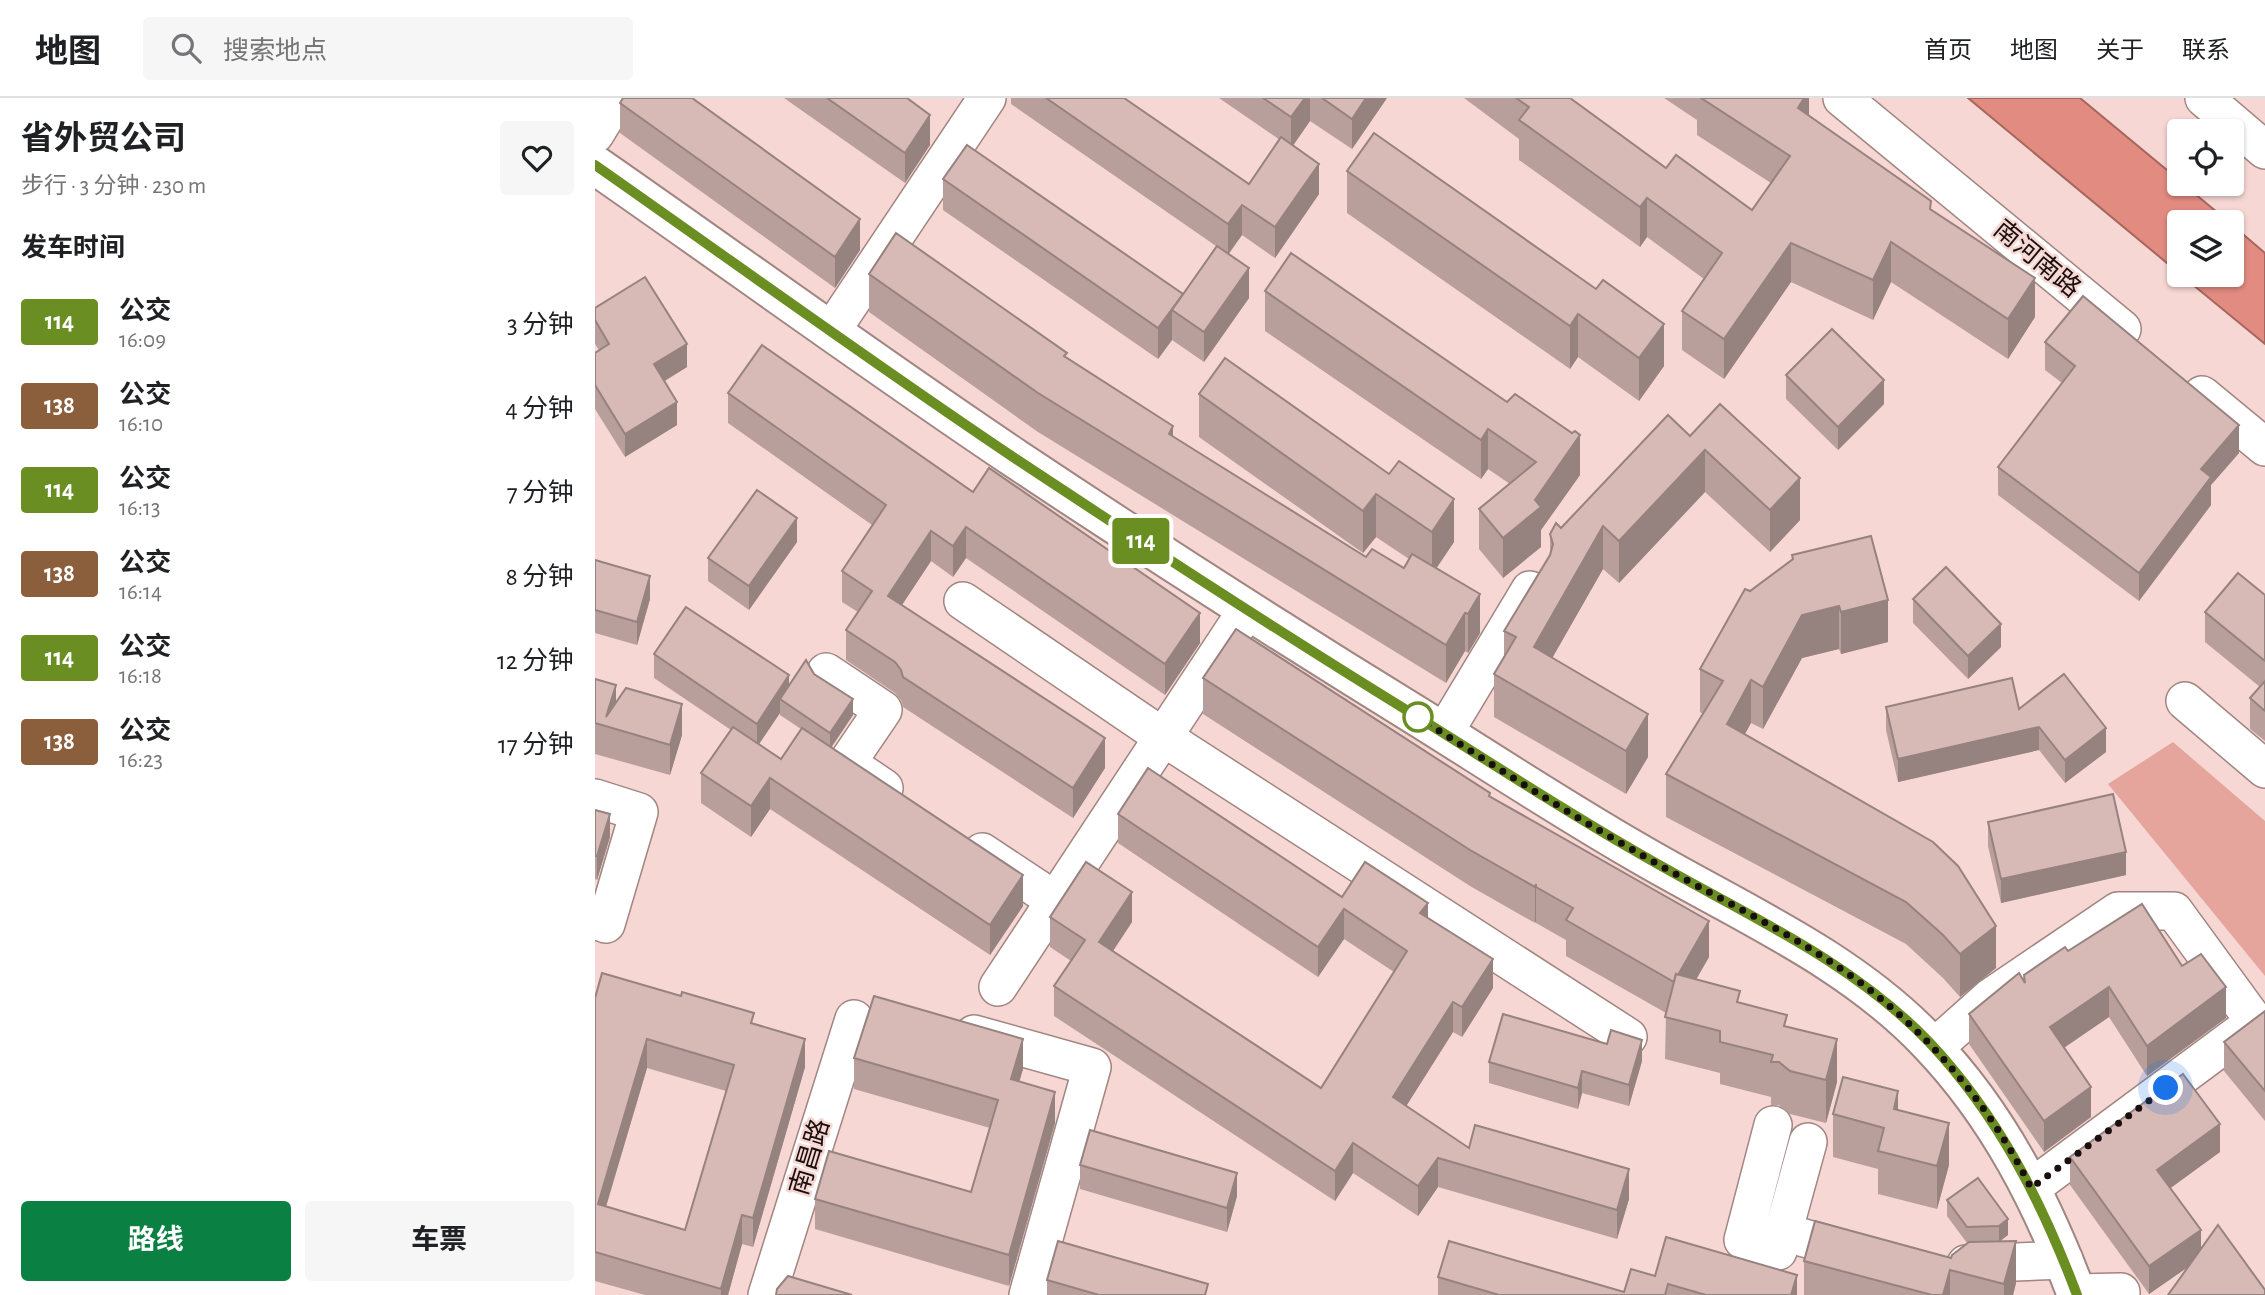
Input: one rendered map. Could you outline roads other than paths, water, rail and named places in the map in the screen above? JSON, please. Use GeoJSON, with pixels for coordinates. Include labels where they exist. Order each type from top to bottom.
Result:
{"type":"FeatureCollection","features":[{"type":"Feature","properties":{"kind":"main road"},"geometry":{"type":"LineString","coordinates":[[595,165],[1014,457],[1247,610],[1634,851],[1829,962],[1879,998],[1934,1048],[1976,1098],[2019,1163],[2072,1283]]}},
{"type":"Feature","properties":{"kind":"street"},"geometry":{"type":"LineString","coordinates":[[595,134],[617,98]]}},
{"type":"Feature","properties":{"kind":"street"},"geometry":{"type":"LineString","coordinates":[[832,330],[987,98]]}},
{"type":"Feature","properties":{"kind":"street","name":"南河南路"},"geometry":{"type":"LineString","coordinates":[[1842,98],[2149,351]]}},
{"type":"Feature","properties":{"kind":"street"},"geometry":{"type":"LineString","coordinates":[[2204,98],[2265,150]]}},
{"type":"Feature","properties":{"kind":"street"},"geometry":{"type":"LineString","coordinates":[[2180,377],[2265,447]]}},
{"type":"Feature","properties":{"kind":"street"},"geometry":{"type":"LineString","coordinates":[[1444,733],[1532,587]]}},
{"type":"Feature","properties":{"kind":"street"},"geometry":{"type":"LineString","coordinates":[[963,601],[1163,737],[1628,1037]]}},
{"type":"Feature","properties":{"kind":"street"},"geometry":{"type":"LineString","coordinates":[[998,988],[1247,610]]}},
{"type":"Feature","properties":{"kind":"street"},"geometry":{"type":"LineString","coordinates":[[826,672],[883,710],[847,763],[917,809]]}},
{"type":"Feature","properties":{"kind":"street"},"geometry":{"type":"LineString","coordinates":[[2185,701],[2265,769]]}},
{"type":"Feature","properties":{"kind":"street"},"geometry":{"type":"LineString","coordinates":[[595,798],[639,812],[606,924],[595,920]]}},
{"type":"Feature","properties":{"kind":"street"},"geometry":{"type":"LineString","coordinates":[[952,832],[1056,901]]}},
{"type":"Feature","properties":{"kind":"street"},"geometry":{"type":"LineString","coordinates":[[1934,1048],[1991,997],[2117,911],[2174,911],[2255,1022],[2031,1188]]}},
{"type":"Feature","properties":{"kind":"street","name":"南昌路"},"geometry":{"type":"LineString","coordinates":[[767,1295],[854,1019]]}},
{"type":"Feature","properties":{"kind":"street"},"geometry":{"type":"LineString","coordinates":[[936,1024],[1092,1067],[1028,1295]]}},
{"type":"Feature","properties":{"kind":"street"},"geometry":{"type":"LineString","coordinates":[[1773,1125],[1742,1240],[1778,1251],[1808,1143]]}},
{"type":"Feature","properties":{"kind":"street"},"geometry":{"type":"LineString","coordinates":[[1783,1233],[1891,1263]]}},
{"type":"Feature","properties":{"kind":"street"},"geometry":{"type":"LineString","coordinates":[[1931,1274],[1945,1278],[1961,1264],[2121,1293]]}}]}
